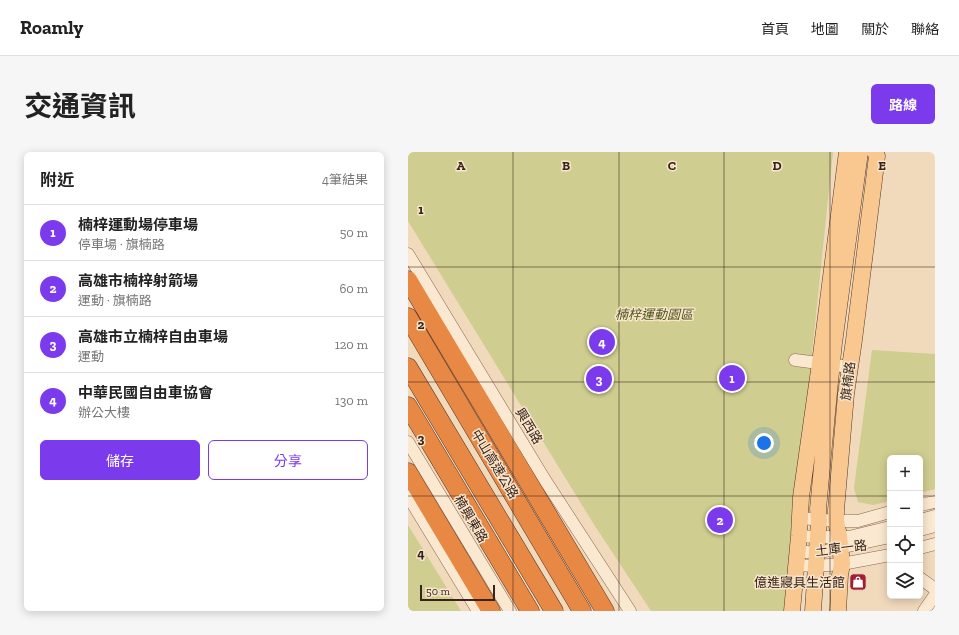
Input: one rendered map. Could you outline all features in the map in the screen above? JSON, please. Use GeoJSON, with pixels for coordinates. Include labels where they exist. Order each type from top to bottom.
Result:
{"type":"FeatureCollection","features":[{"type":"Feature","properties":{"kind":"highway"},"geometry":{"type":"LineString","coordinates":[[408,280],[606,611]]}},
{"type":"Feature","properties":{"kind":"highway","name":"中山高速公路"},"geometry":{"type":"LineString","coordinates":[[408,317],[582,611]]}},
{"type":"Feature","properties":{"kind":"highway","name":"中山高速公路"},"geometry":{"type":"LineString","coordinates":[[408,367],[554,611]]}},
{"type":"Feature","properties":{"kind":"highway"},"geometry":{"type":"LineString","coordinates":[[408,406],[530,611]]}},
{"type":"Feature","properties":{"kind":"highway"},"geometry":{"type":"LineString","coordinates":[[408,472],[487,610]]}},
{"type":"Feature","properties":{"kind":"main road","name":"旗楠路"},"geometry":{"type":"LineString","coordinates":[[812,611],[826,363],[847,152]]}},
{"type":"Feature","properties":{"kind":"main road","name":"旗楠路"},"geometry":{"type":"LineString","coordinates":[[792,611],[802,497],[826,363],[860,152]]}},
{"type":"Feature","properties":{"kind":"main road","name":"旗楠路"},"geometry":{"type":"LineString","coordinates":[[838,611],[842,564],[836,510],[846,394],[877,156],[875,152]]}},
{"type":"Feature","properties":{"kind":"street","name":"興西路"},"geometry":{"type":"LineString","coordinates":[[408,254],[545,480],[630,611]]}},
{"type":"Feature","properties":{"kind":"street"},"geometry":{"type":"LineString","coordinates":[[795,360],[850,367]]}},
{"type":"Feature","properties":{"kind":"street","name":"楠興東路"},"geometry":{"type":"LineString","coordinates":[[408,442],[510,611]]}},
{"type":"Feature","properties":{"kind":"street"},"geometry":{"type":"LineString","coordinates":[[408,496],[487,610]]}},
{"type":"Feature","properties":{"kind":"street"},"geometry":{"type":"LineString","coordinates":[[923,504],[935,502]]}},
{"type":"Feature","properties":{"kind":"street","name":"土庫一路"},"geometry":{"type":"LineString","coordinates":[[816,559],[839,535],[860,520],[887,513]]}},
{"type":"Feature","properties":{"kind":"street"},"geometry":{"type":"LineString","coordinates":[[923,519],[935,516]]}},
{"type":"Feature","properties":{"kind":"street","name":"土庫一路"},"geometry":{"type":"LineString","coordinates":[[800,518],[818,520],[839,535],[850,546],[887,537]]}},
{"type":"Feature","properties":{"kind":"street"},"geometry":{"type":"LineString","coordinates":[[923,529],[935,526]]}},
{"type":"Feature","properties":{"kind":"street","name":"土庫一路"},"geometry":{"type":"LineString","coordinates":[[797,550],[817,537],[839,535],[849,537],[887,528]]}},
{"type":"Feature","properties":{"kind":"street"},"geometry":{"type":"LineString","coordinates":[[923,547],[935,544]]}},
{"type":"Feature","properties":{"kind":"street","name":"土庫一路"},"geometry":{"type":"LineString","coordinates":[[797,550],[816,559],[842,564],[887,556]]}},
{"type":"Feature","properties":{"kind":"street"},"geometry":{"type":"LineString","coordinates":[[923,580],[935,590]]}},
{"type":"Feature","properties":{"kind":"street"},"geometry":{"type":"LineString","coordinates":[[924,611],[935,595]]}},
{"type":"Feature","properties":{"kind":"green space","name":"楠梓運動園區"},"geometry":{"type":"Polygon","coordinates":[[[408,152],[833,152],[785,611],[651,611],[593,523],[408,221],[408,152]]]}},
{"type":"Feature","properties":{"kind":"green space"},"geometry":{"type":"Polygon","coordinates":[[[872,350],[935,354],[935,489],[923,492],[923,455],[887,455],[887,502],[873,505],[858,502],[854,488],[872,350]]]}},
{"type":"Feature","properties":{"kind":"green space"},"geometry":{"type":"Polygon","coordinates":[[[408,525],[461,611],[408,611],[408,525]]]}},
{"type":"Feature","properties":{"kind":"place","name":"中華民國自由車協會"},"geometry":{"type":"Point","coordinates":[602,342]}},
{"type":"Feature","properties":{"kind":"place","name":"楠梓運動場停車場"},"geometry":{"type":"Point","coordinates":[732,378]}},
{"type":"Feature","properties":{"kind":"place","name":"高雄市立楠梓自由車場"},"geometry":{"type":"Point","coordinates":[599,379]}},
{"type":"Feature","properties":{"kind":"place","name":"高雄市楠梓射箭場"},"geometry":{"type":"Point","coordinates":[720,520]}},
{"type":"Feature","properties":{"kind":"place","name":"億進寢具生活館"},"geometry":{"type":"Point","coordinates":[858,582]}}]}
